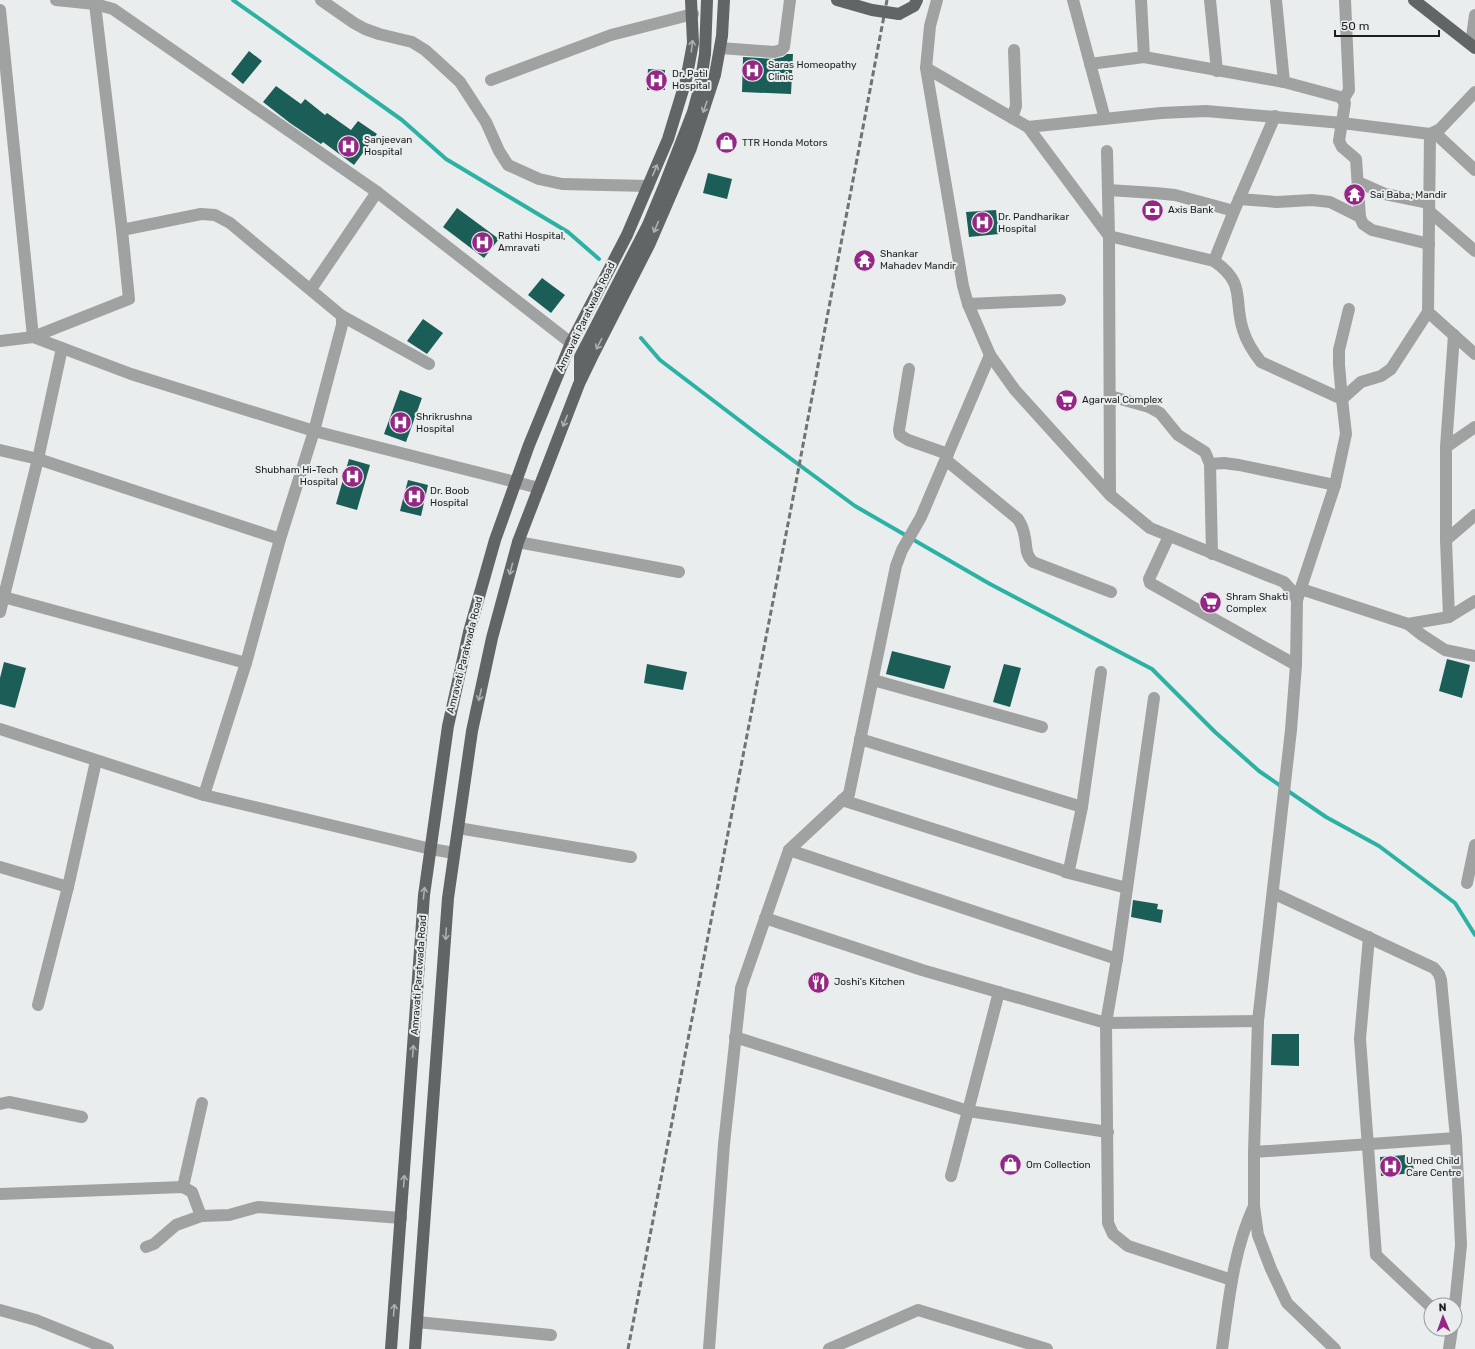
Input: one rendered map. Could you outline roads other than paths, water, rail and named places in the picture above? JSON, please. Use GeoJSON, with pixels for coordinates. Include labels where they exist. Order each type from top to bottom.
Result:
{"type":"FeatureCollection","features":[{"type":"Feature","properties":{"kind":"main road","name":"Amravati Paratwada Road"},"geometry":{"type":"LineString","coordinates":[[391,1349],[424,895],[448,726],[469,632],[495,540],[529,445],[571,342],[627,235],[668,140],[686,80],[693,43],[693,14],[691,0]]}},
{"type":"Feature","properties":{"kind":"main road","name":"Amravati Paratwada Road"},"geometry":{"type":"LineString","coordinates":[[582,352],[648,225],[692,112],[700,86],[706,54],[707,0]]}},
{"type":"Feature","properties":{"kind":"main road"},"geometry":{"type":"LineString","coordinates":[[415,1349],[448,898],[472,730],[492,638],[518,542],[579,384],[649,245],[691,148],[715,75],[722,36],[724,0]]}},
{"type":"Feature","properties":{"kind":"main road"},"geometry":{"type":"LineString","coordinates":[[837,0],[872,10],[899,14],[914,6],[917,0]]}},
{"type":"Feature","properties":{"kind":"main road"},"geometry":{"type":"LineString","coordinates":[[1414,0],[1473,46]]}},
{"type":"Feature","properties":{"kind":"main road"},"geometry":{"type":"LineString","coordinates":[[560,369],[582,352]]}},
{"type":"Feature","properties":{"kind":"main road"},"geometry":{"type":"LineString","coordinates":[[579,384],[582,352]]}},
{"type":"Feature","properties":{"kind":"street"},"geometry":{"type":"LineString","coordinates":[[56,0],[96,4],[114,9],[377,192],[571,342]]}},
{"type":"Feature","properties":{"kind":"street"},"geometry":{"type":"LineString","coordinates":[[321,0],[365,29],[412,42],[435,58],[460,82],[486,122],[499,151],[508,165],[539,179],[562,184],[648,186]]}},
{"type":"Feature","properties":{"kind":"street"},"geometry":{"type":"LineString","coordinates":[[720,48],[774,52],[781,50],[784,47],[790,0]]}},
{"type":"Feature","properties":{"kind":"street"},"geometry":{"type":"LineString","coordinates":[[937,0],[930,26],[926,68],[963,286],[968,304],[990,355],[1015,390],[1110,495],[1150,528],[1284,582],[1293,592],[1408,624],[1445,650],[1475,656]]}},
{"type":"Feature","properties":{"kind":"street"},"geometry":{"type":"LineString","coordinates":[[1073,0],[1105,119]]}},
{"type":"Feature","properties":{"kind":"street"},"geometry":{"type":"LineString","coordinates":[[1141,0],[1144,57]]}},
{"type":"Feature","properties":{"kind":"street"},"geometry":{"type":"LineString","coordinates":[[1210,0],[1216,71]]}},
{"type":"Feature","properties":{"kind":"street"},"geometry":{"type":"LineString","coordinates":[[1276,0],[1284,82]]}},
{"type":"Feature","properties":{"kind":"street"},"geometry":{"type":"LineString","coordinates":[[1343,100],[1349,90],[1345,0]]}},
{"type":"Feature","properties":{"kind":"street"},"geometry":{"type":"LineString","coordinates":[[0,341],[32,337],[129,298],[96,4]]}},
{"type":"Feature","properties":{"kind":"street"},"geometry":{"type":"LineString","coordinates":[[0,10],[32,337]]}},
{"type":"Feature","properties":{"kind":"street"},"geometry":{"type":"LineString","coordinates":[[491,80],[611,35],[693,14]]}},
{"type":"Feature","properties":{"kind":"street"},"geometry":{"type":"LineString","coordinates":[[1473,46],[1475,14]]}},
{"type":"Feature","properties":{"kind":"street"},"geometry":{"type":"LineString","coordinates":[[1012,118],[1016,106],[1014,50]]}},
{"type":"Feature","properties":{"kind":"street"},"geometry":{"type":"LineString","coordinates":[[1090,64],[1144,57],[1284,82],[1340,97],[1345,103],[1339,141],[1340,144],[1356,159],[1360,217],[1362,224],[1372,230],[1429,244]]}},
{"type":"Feature","properties":{"kind":"street"},"geometry":{"type":"LineString","coordinates":[[926,68],[1028,127],[1109,236],[1214,261],[1226,269],[1236,285],[1242,329],[1252,351],[1261,362],[1342,399]]}},
{"type":"Feature","properties":{"kind":"street"},"geometry":{"type":"LineString","coordinates":[[1432,134],[1440,129],[1475,92]]}},
{"type":"Feature","properties":{"kind":"street"},"geometry":{"type":"LineString","coordinates":[[1028,127],[1161,113],[1206,111],[1275,116],[1432,134],[1475,170]]}},
{"type":"Feature","properties":{"kind":"street"},"geometry":{"type":"LineString","coordinates":[[1214,261],[1275,116]]}},
{"type":"Feature","properties":{"kind":"street"},"geometry":{"type":"LineString","coordinates":[[1342,399],[1361,382],[1382,376],[1391,368],[1428,312],[1429,207],[1432,134]]}},
{"type":"Feature","properties":{"kind":"street"},"geometry":{"type":"LineString","coordinates":[[1107,151],[1109,236],[1110,495]]}},
{"type":"Feature","properties":{"kind":"street"},"geometry":{"type":"LineString","coordinates":[[1358,182],[1385,194],[1429,207],[1475,251]]}},
{"type":"Feature","properties":{"kind":"street"},"geometry":{"type":"LineString","coordinates":[[1108,190],[1175,195],[1234,211]]}},
{"type":"Feature","properties":{"kind":"street"},"geometry":{"type":"LineString","coordinates":[[311,289],[377,192]]}},
{"type":"Feature","properties":{"kind":"street"},"geometry":{"type":"LineString","coordinates":[[1239,199],[1277,202],[1312,200],[1330,202],[1360,217]]}},
{"type":"Feature","properties":{"kind":"street"},"geometry":{"type":"LineString","coordinates":[[122,230],[201,214],[215,216],[230,223],[342,316],[429,364]]}},
{"type":"Feature","properties":{"kind":"street"},"geometry":{"type":"LineString","coordinates":[[968,304],[1060,300]]}},
{"type":"Feature","properties":{"kind":"street"},"geometry":{"type":"LineString","coordinates":[[1335,1349],[1287,1303],[1271,1269],[1258,1235],[1254,1206],[1254,1152],[1258,1022],[1279,825],[1291,730],[1296,666],[1299,594],[1335,485],[1346,434],[1338,365],[1339,350],[1349,309]]}},
{"type":"Feature","properties":{"kind":"street"},"geometry":{"type":"LineString","coordinates":[[1428,312],[1475,354]]}},
{"type":"Feature","properties":{"kind":"street"},"geometry":{"type":"LineString","coordinates":[[204,795],[246,663],[280,539],[314,431],[342,325],[342,316]]}},
{"type":"Feature","properties":{"kind":"street"},"geometry":{"type":"LineString","coordinates":[[1449,617],[1446,540],[1446,447],[1454,335]]}},
{"type":"Feature","properties":{"kind":"street"},"geometry":{"type":"LineString","coordinates":[[32,337],[131,374],[314,431],[539,488]]}},
{"type":"Feature","properties":{"kind":"street"},"geometry":{"type":"LineString","coordinates":[[0,612],[2,596],[38,459],[62,348]]}},
{"type":"Feature","properties":{"kind":"street"},"geometry":{"type":"LineString","coordinates":[[709,1349],[724,1144],[741,988],[789,850],[849,794],[896,566],[902,550],[921,517],[990,355]]}},
{"type":"Feature","properties":{"kind":"street"},"geometry":{"type":"LineString","coordinates":[[909,369],[899,430],[900,434],[908,440],[947,457],[1018,519],[1023,526],[1026,538],[1026,552],[1033,562],[1111,592]]}},
{"type":"Feature","properties":{"kind":"street"},"geometry":{"type":"LineString","coordinates":[[1110,396],[1149,407],[1160,413],[1178,435],[1205,452],[1210,464],[1212,554]]}},
{"type":"Feature","properties":{"kind":"street"},"geometry":{"type":"LineString","coordinates":[[1446,447],[1475,427]]}},
{"type":"Feature","properties":{"kind":"street"},"geometry":{"type":"LineString","coordinates":[[0,450],[38,459],[280,539]]}},
{"type":"Feature","properties":{"kind":"street"},"geometry":{"type":"LineString","coordinates":[[1210,464],[1224,463],[1238,465],[1335,485]]}},
{"type":"Feature","properties":{"kind":"street"},"geometry":{"type":"LineString","coordinates":[[1446,540],[1475,515]]}},
{"type":"Feature","properties":{"kind":"street"},"geometry":{"type":"LineString","coordinates":[[1169,536],[1149,579],[1150,583],[1296,666]]}},
{"type":"Feature","properties":{"kind":"street"},"geometry":{"type":"LineString","coordinates":[[518,542],[679,572]]}},
{"type":"Feature","properties":{"kind":"street"},"geometry":{"type":"LineString","coordinates":[[2,596],[246,663]]}},
{"type":"Feature","properties":{"kind":"street"},"geometry":{"type":"LineString","coordinates":[[1408,624],[1449,617],[1475,601]]}},
{"type":"Feature","properties":{"kind":"street"},"geometry":{"type":"LineString","coordinates":[[1065,872],[1069,870],[1082,807],[1101,672]]}},
{"type":"Feature","properties":{"kind":"street"},"geometry":{"type":"LineString","coordinates":[[873,680],[1042,727]]}},
{"type":"Feature","properties":{"kind":"street"},"geometry":{"type":"LineString","coordinates":[[1154,698],[1117,959],[1106,1023],[1108,1223],[1113,1234],[1128,1246],[1232,1280]]}},
{"type":"Feature","properties":{"kind":"street"},"geometry":{"type":"LineString","coordinates":[[0,729],[204,795],[431,849],[454,853]]}},
{"type":"Feature","properties":{"kind":"street"},"geometry":{"type":"LineString","coordinates":[[860,738],[1082,807]]}},
{"type":"Feature","properties":{"kind":"street"},"geometry":{"type":"LineString","coordinates":[[38,1005],[68,887],[96,761]]}},
{"type":"Feature","properties":{"kind":"street"},"geometry":{"type":"LineString","coordinates":[[842,800],[1065,872],[1127,888]]}},
{"type":"Feature","properties":{"kind":"street"},"geometry":{"type":"LineString","coordinates":[[458,828],[631,857]]}},
{"type":"Feature","properties":{"kind":"street"},"geometry":{"type":"LineString","coordinates":[[1468,883],[1475,845]]}},
{"type":"Feature","properties":{"kind":"street"},"geometry":{"type":"LineString","coordinates":[[789,850],[1117,959]]}},
{"type":"Feature","properties":{"kind":"street"},"geometry":{"type":"LineString","coordinates":[[0,867],[68,887]]}},
{"type":"Feature","properties":{"kind":"street"},"geometry":{"type":"LineString","coordinates":[[1273,892],[1434,968],[1439,974],[1441,980],[1456,1138],[1461,1245],[1455,1297]]}},
{"type":"Feature","properties":{"kind":"street"},"geometry":{"type":"LineString","coordinates":[[766,918],[922,970],[1106,1023],[1258,1022]]}},
{"type":"Feature","properties":{"kind":"street"},"geometry":{"type":"LineString","coordinates":[[1369,937],[1360,1039],[1376,1255],[1423,1299]]}},
{"type":"Feature","properties":{"kind":"street"},"geometry":{"type":"LineString","coordinates":[[951,1176],[999,992]]}},
{"type":"Feature","properties":{"kind":"street"},"geometry":{"type":"LineString","coordinates":[[736,1037],[968,1111],[1108,1132]]}},
{"type":"Feature","properties":{"kind":"street"},"geometry":{"type":"LineString","coordinates":[[0,1093],[5,1103],[82,1117]]}},
{"type":"Feature","properties":{"kind":"street"},"geometry":{"type":"LineString","coordinates":[[183,1187],[202,1104]]}},
{"type":"Feature","properties":{"kind":"street"},"geometry":{"type":"LineString","coordinates":[[1254,1152],[1456,1138]]}},
{"type":"Feature","properties":{"kind":"street"},"geometry":{"type":"LineString","coordinates":[[0,1194],[183,1187],[192,1192],[201,1216]]}},
{"type":"Feature","properties":{"kind":"street"},"geometry":{"type":"LineString","coordinates":[[1222,1349],[1232,1280],[1242,1236],[1254,1206]]}},
{"type":"Feature","properties":{"kind":"street"},"geometry":{"type":"LineString","coordinates":[[146,1247],[154,1244],[176,1225],[201,1216],[229,1215],[258,1207],[401,1218]]}},
{"type":"Feature","properties":{"kind":"street"},"geometry":{"type":"LineString","coordinates":[[0,1310],[36,1320],[108,1349]]}},
{"type":"Feature","properties":{"kind":"street"},"geometry":{"type":"LineString","coordinates":[[829,1349],[918,1310],[1046,1349]]}},
{"type":"Feature","properties":{"kind":"street"},"geometry":{"type":"LineString","coordinates":[[417,1322],[551,1335]]}},
{"type":"Feature","properties":{"kind":"street"},"geometry":{"type":"LineString","coordinates":[[1449,1349],[1451,1337]]}},
{"type":"Feature","properties":{"kind":"waterway"},"geometry":{"type":"LineString","coordinates":[[233,0],[402,120],[446,159],[568,232],[599,259]]}},
{"type":"Feature","properties":{"kind":"waterway"},"geometry":{"type":"LineString","coordinates":[[641,338],[660,360],[855,506],[990,584],[1152,669],[1215,732],[1259,771],[1326,817],[1379,846],[1455,903],[1475,935]]}},
{"type":"Feature","properties":{"kind":"railway"},"geometry":{"type":"LineString","coordinates":[[628,1349],[793,498],[887,0]]}},
{"type":"Feature","properties":{"kind":"place","name":"Saras Homeopathy Clinic"},"geometry":{"type":"Point","coordinates":[752,71]}},
{"type":"Feature","properties":{"kind":"place","name":"Dr. Patil Hospital"},"geometry":{"type":"Point","coordinates":[657,80]}},
{"type":"Feature","properties":{"kind":"place","name":"TTR Honda Motors"},"geometry":{"type":"Point","coordinates":[727,143]}},
{"type":"Feature","properties":{"kind":"place","name":"Sanjeevan Hospital"},"geometry":{"type":"Point","coordinates":[348,146]}},
{"type":"Feature","properties":{"kind":"place","name":"Sai Baba, Mandir"},"geometry":{"type":"Point","coordinates":[1354,195]}},
{"type":"Feature","properties":{"kind":"place","name":"Axis Bank"},"geometry":{"type":"Point","coordinates":[1153,210]}},
{"type":"Feature","properties":{"kind":"place","name":"Dr. Pandharikar Hospital"},"geometry":{"type":"Point","coordinates":[982,223]}},
{"type":"Feature","properties":{"kind":"place","name":"Rathi Hospital, Amravati"},"geometry":{"type":"Point","coordinates":[482,242]}},
{"type":"Feature","properties":{"kind":"place","name":"Shankar Mahadev Mandir"},"geometry":{"type":"Point","coordinates":[864,260]}},
{"type":"Feature","properties":{"kind":"place","name":"Agarwal Complex"},"geometry":{"type":"Point","coordinates":[1066,400]}},
{"type":"Feature","properties":{"kind":"place","name":"Shrikrushna Hospital"},"geometry":{"type":"Point","coordinates":[400,423]}},
{"type":"Feature","properties":{"kind":"place","name":"Shubham Hi-Tech Hospital"},"geometry":{"type":"Point","coordinates":[353,476]}},
{"type":"Feature","properties":{"kind":"place","name":"Dr. Boob Hospital"},"geometry":{"type":"Point","coordinates":[414,497]}},
{"type":"Feature","properties":{"kind":"place","name":"Shram Shakti Complex"},"geometry":{"type":"Point","coordinates":[1211,603]}},
{"type":"Feature","properties":{"kind":"place","name":"Joshi's Kitchen"},"geometry":{"type":"Point","coordinates":[818,982]}},
{"type":"Feature","properties":{"kind":"place","name":"Om Collection"},"geometry":{"type":"Point","coordinates":[1011,1165]}},
{"type":"Feature","properties":{"kind":"place","name":"Umed Child Care Centre"},"geometry":{"type":"Point","coordinates":[1390,1167]}}]}
